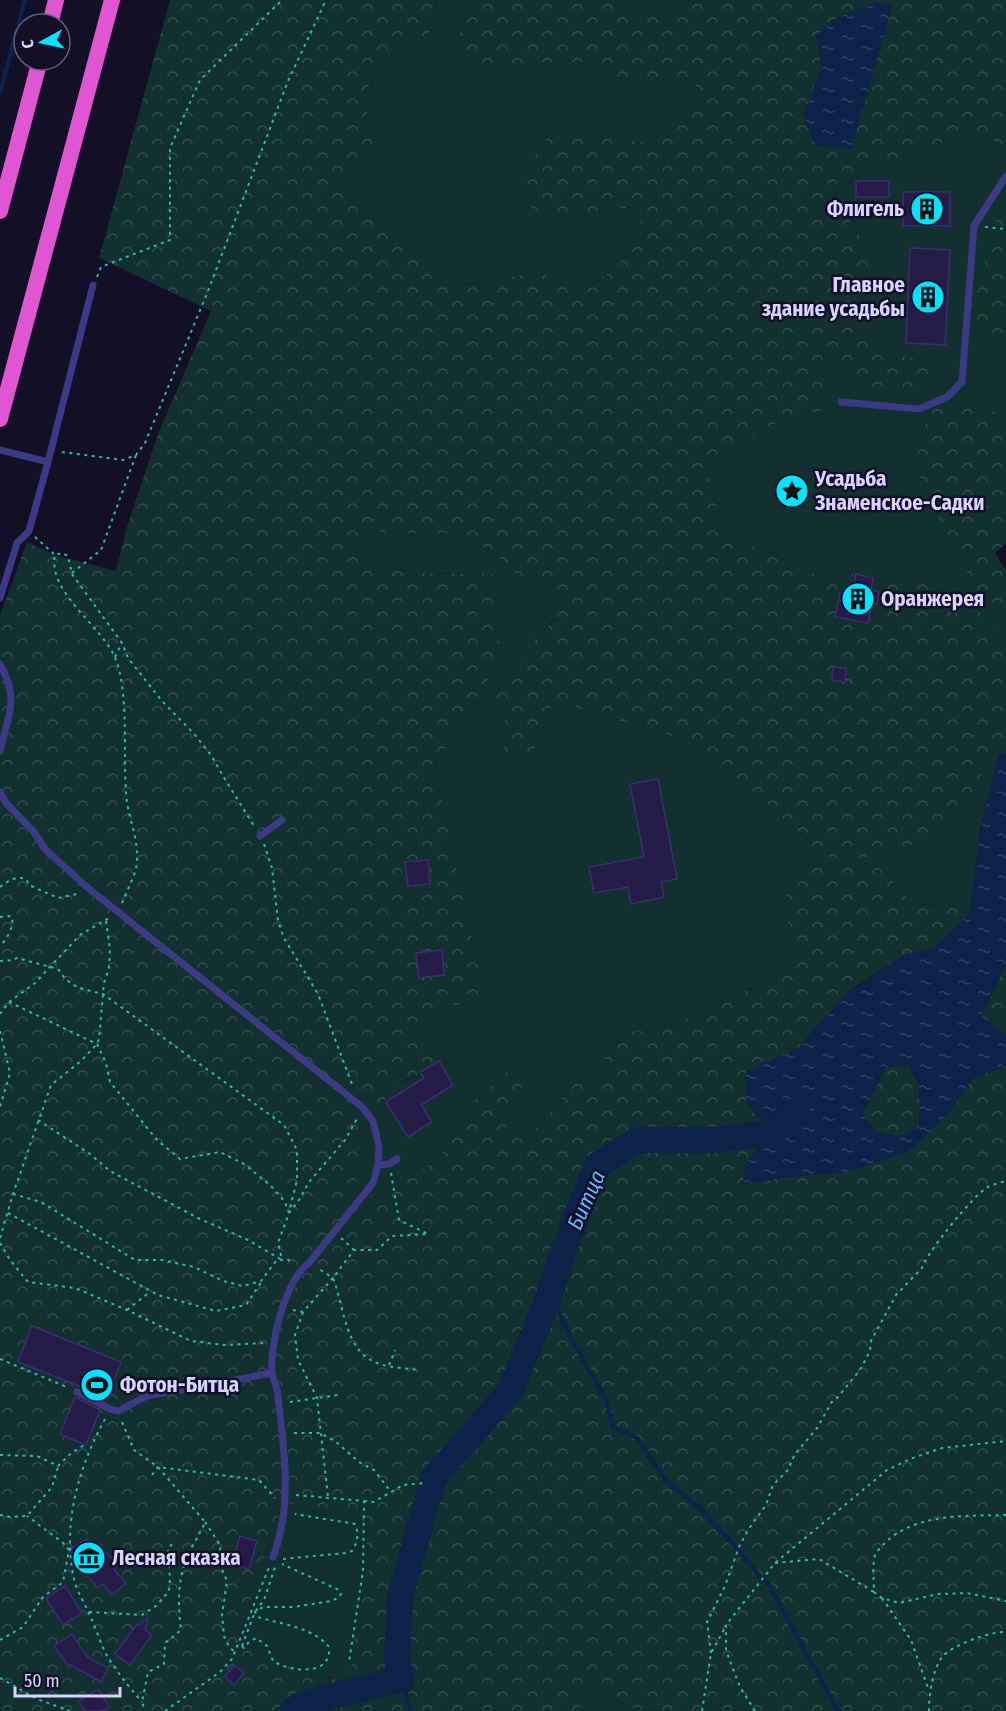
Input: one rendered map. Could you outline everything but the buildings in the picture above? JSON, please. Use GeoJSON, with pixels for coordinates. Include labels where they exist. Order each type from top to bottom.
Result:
{"type":"FeatureCollection","features":[{"type":"Feature","properties":{"kind":"highway"},"geometry":{"type":"LineString","coordinates":[[0,419],[112,0]]}},
{"type":"Feature","properties":{"kind":"highway"},"geometry":{"type":"LineString","coordinates":[[0,211],[37,72]]}},
{"type":"Feature","properties":{"kind":"lane"},"geometry":{"type":"LineString","coordinates":[[841,402],[919,409],[947,397],[962,382],[974,226],[1006,176]]}},
{"type":"Feature","properties":{"kind":"lane"},"geometry":{"type":"LineString","coordinates":[[0,598],[17,543],[29,531],[93,285]]}},
{"type":"Feature","properties":{"kind":"lane"},"geometry":{"type":"LineString","coordinates":[[0,450],[48,462]]}},
{"type":"Feature","properties":{"kind":"lane"},"geometry":{"type":"LineString","coordinates":[[0,664],[10,688],[12,700],[0,751]]}},
{"type":"Feature","properties":{"kind":"lane"},"geometry":{"type":"LineString","coordinates":[[0,792],[6,803],[34,832],[45,849],[117,914],[362,1107],[372,1121],[379,1147],[378,1165],[373,1183],[309,1263],[300,1269],[282,1308],[272,1373],[278,1396],[287,1512],[276,1558]]}},
{"type":"Feature","properties":{"kind":"lane"},"geometry":{"type":"LineString","coordinates":[[260,836],[282,820]]}},
{"type":"Feature","properties":{"kind":"lane"},"geometry":{"type":"LineString","coordinates":[[378,1165],[389,1164],[397,1159]]}},
{"type":"Feature","properties":{"kind":"lane"},"geometry":{"type":"LineString","coordinates":[[78,1392],[114,1410],[147,1396],[272,1373]]}},
{"type":"Feature","properties":{"kind":"path"},"geometry":{"type":"LineString","coordinates":[[93,285],[101,267],[170,240],[170,148],[200,80],[282,0]]}},
{"type":"Feature","properties":{"kind":"path"},"geometry":{"type":"LineString","coordinates":[[72,573],[101,550],[136,455],[145,444],[208,291],[288,81],[326,0]]}},
{"type":"Feature","properties":{"kind":"path"},"geometry":{"type":"LineString","coordinates":[[974,226],[1006,229]]}},
{"type":"Feature","properties":{"kind":"path"},"geometry":{"type":"LineString","coordinates":[[48,462],[62,451],[99,459],[123,460],[136,455]]}},
{"type":"Feature","properties":{"kind":"path"},"geometry":{"type":"LineString","coordinates":[[29,531],[55,555]]}},
{"type":"Feature","properties":{"kind":"path"},"geometry":{"type":"LineString","coordinates":[[55,555],[62,553],[68,556],[72,573],[122,643],[128,658],[162,701],[212,754],[222,776],[260,836],[272,868],[278,921],[284,938],[318,994],[346,1071],[362,1107],[345,1140],[309,1182],[289,1213]]}},
{"type":"Feature","properties":{"kind":"path"},"geometry":{"type":"LineString","coordinates":[[0,1014],[9,1002],[35,983],[80,935],[117,914],[137,863],[136,833],[126,795],[122,700],[115,658],[104,640],[60,585],[54,560],[55,555]]}},
{"type":"Feature","properties":{"kind":"path"},"geometry":{"type":"LineString","coordinates":[[115,658],[122,643]]}},
{"type":"Feature","properties":{"kind":"path"},"geometry":{"type":"LineString","coordinates":[[0,887],[20,877],[26,879],[29,885],[58,898],[88,888]]}},
{"type":"Feature","properties":{"kind":"path"},"geometry":{"type":"LineString","coordinates":[[0,917],[12,917],[13,923],[0,946]]}},
{"type":"Feature","properties":{"kind":"path"},"geometry":{"type":"LineString","coordinates":[[106,919],[110,949],[109,968],[103,994],[97,1044],[106,1063],[110,1082],[157,1140],[180,1159],[220,1152],[244,1164],[270,1185],[285,1202],[289,1213]]}},
{"type":"Feature","properties":{"kind":"path"},"geometry":{"type":"LineString","coordinates":[[0,961],[17,958],[58,969],[66,982],[103,994],[284,1125],[297,1150],[297,1180],[289,1213],[278,1243],[282,1260]]}},
{"type":"Feature","properties":{"kind":"path"},"geometry":{"type":"LineString","coordinates":[[9,1002],[97,1044]]}},
{"type":"Feature","properties":{"kind":"path"},"geometry":{"type":"LineString","coordinates":[[0,1030],[10,1073],[0,1107]]}},
{"type":"Feature","properties":{"kind":"path"},"geometry":{"type":"LineString","coordinates":[[0,1238],[51,1085],[81,1061],[97,1044]]}},
{"type":"Feature","properties":{"kind":"path"},"geometry":{"type":"LineString","coordinates":[[38,1120],[90,1154],[110,1171],[200,1219],[248,1240],[282,1260]]}},
{"type":"Feature","properties":{"kind":"path"},"geometry":{"type":"LineString","coordinates":[[334,1232],[354,1250],[377,1250],[392,1236],[428,1234],[399,1220],[394,1180],[389,1164]]}},
{"type":"Feature","properties":{"kind":"path"},"geometry":{"type":"LineString","coordinates":[[702,1711],[711,1653],[707,1622],[725,1586],[739,1547],[766,1505],[773,1485],[787,1471],[795,1454],[817,1428],[833,1400],[860,1370],[870,1351],[871,1341],[896,1295],[922,1268],[932,1249],[971,1201],[986,1187],[1006,1181]]}},
{"type":"Feature","properties":{"kind":"path"},"geometry":{"type":"LineString","coordinates":[[13,1194],[41,1202],[135,1260],[162,1260],[183,1265],[223,1281],[243,1286],[261,1281],[276,1262],[282,1260],[287,1259],[300,1269]]}},
{"type":"Feature","properties":{"kind":"path"},"geometry":{"type":"LineString","coordinates":[[8,1213],[151,1291],[216,1311],[246,1305],[265,1276]]}},
{"type":"Feature","properties":{"kind":"path"},"geometry":{"type":"LineString","coordinates":[[0,1243],[28,1282],[75,1288],[190,1341],[224,1345],[275,1343]]}},
{"type":"Feature","properties":{"kind":"path"},"geometry":{"type":"LineString","coordinates":[[328,1498],[317,1398],[298,1360],[295,1335],[303,1312],[354,1250]]}},
{"type":"Feature","properties":{"kind":"path"},"geometry":{"type":"LineString","coordinates":[[309,1263],[333,1278],[340,1295],[350,1338],[356,1349],[380,1364],[418,1370]]}},
{"type":"Feature","properties":{"kind":"path"},"geometry":{"type":"LineString","coordinates":[[127,1310],[151,1291]]}},
{"type":"Feature","properties":{"kind":"path"},"geometry":{"type":"LineString","coordinates":[[282,1308],[303,1312]]}},
{"type":"Feature","properties":{"kind":"path"},"geometry":{"type":"LineString","coordinates":[[389,1365],[395,1350]]}},
{"type":"Feature","properties":{"kind":"path"},"geometry":{"type":"LineString","coordinates":[[0,1359],[78,1392]]}},
{"type":"Feature","properties":{"kind":"path"},"geometry":{"type":"LineString","coordinates":[[278,1403],[338,1395]]}},
{"type":"Feature","properties":{"kind":"path"},"geometry":{"type":"LineString","coordinates":[[0,1640],[23,1627],[43,1597],[63,1582],[75,1496],[93,1440],[114,1410],[134,1450],[158,1467],[205,1522],[220,1545],[221,1567],[227,1581],[222,1615],[224,1636],[229,1647],[235,1652]]}},
{"type":"Feature","properties":{"kind":"path"},"geometry":{"type":"LineString","coordinates":[[281,1433],[320,1433],[335,1441],[359,1462],[374,1470],[391,1492]]}},
{"type":"Feature","properties":{"kind":"path"},"geometry":{"type":"LineString","coordinates":[[711,1653],[726,1625],[775,1563],[887,1470],[942,1448],[1006,1441]]}},
{"type":"Feature","properties":{"kind":"path"},"geometry":{"type":"LineString","coordinates":[[27,1516],[52,1487],[58,1466],[84,1445]]}},
{"type":"Feature","properties":{"kind":"path"},"geometry":{"type":"LineString","coordinates":[[0,1455],[37,1456],[58,1466]]}},
{"type":"Feature","properties":{"kind":"path"},"geometry":{"type":"LineString","coordinates":[[152,1474],[158,1467]]}},
{"type":"Feature","properties":{"kind":"path"},"geometry":{"type":"LineString","coordinates":[[158,1467],[259,1480],[287,1512],[355,1524],[357,1544],[352,1551],[276,1558]]}},
{"type":"Feature","properties":{"kind":"path"},"geometry":{"type":"LineString","coordinates":[[285,1494],[374,1502],[403,1485],[425,1483]]}},
{"type":"Feature","properties":{"kind":"path"},"geometry":{"type":"LineString","coordinates":[[348,1662],[363,1571],[364,1501]]}},
{"type":"Feature","properties":{"kind":"path"},"geometry":{"type":"LineString","coordinates":[[0,1515],[27,1516],[62,1542],[69,1550],[75,1585],[89,1612],[105,1653],[123,1680],[142,1702],[145,1711]]}},
{"type":"Feature","properties":{"kind":"path"},"geometry":{"type":"LineString","coordinates":[[874,1592],[875,1553],[895,1533],[916,1524],[958,1516],[1006,1515]]}},
{"type":"Feature","properties":{"kind":"path"},"geometry":{"type":"LineString","coordinates":[[142,1702],[148,1672],[164,1664],[165,1643],[181,1630],[178,1602],[180,1583],[187,1557],[205,1522]]}},
{"type":"Feature","properties":{"kind":"path"},"geometry":{"type":"LineString","coordinates":[[89,1612],[142,1615],[156,1606],[169,1591],[168,1549],[172,1544]]}},
{"type":"Feature","properties":{"kind":"path"},"geometry":{"type":"LineString","coordinates":[[255,1611],[263,1606],[294,1607],[331,1600],[338,1598],[341,1593],[339,1590],[291,1569],[276,1558]]}},
{"type":"Feature","properties":{"kind":"path"},"geometry":{"type":"LineString","coordinates":[[255,1611],[258,1617],[305,1631],[323,1640],[329,1647],[328,1660],[323,1666],[300,1670],[273,1661],[267,1646],[256,1638],[244,1648],[242,1646],[255,1611],[264,1600],[276,1558]]}},
{"type":"Feature","properties":{"kind":"path"},"geometry":{"type":"LineString","coordinates":[[165,1711],[220,1672],[235,1652],[276,1558]]}},
{"type":"Feature","properties":{"kind":"path"},"geometry":{"type":"LineString","coordinates":[[775,1563],[819,1559],[882,1598],[911,1640],[929,1689],[929,1711]]}},
{"type":"Feature","properties":{"kind":"path"},"geometry":{"type":"LineString","coordinates":[[882,1598],[899,1603],[938,1594],[967,1593],[1006,1601]]}},
{"type":"Feature","properties":{"kind":"path"},"geometry":{"type":"LineString","coordinates":[[726,1625],[726,1650],[740,1687],[755,1711]]}},
{"type":"Feature","properties":{"kind":"path"},"geometry":{"type":"LineString","coordinates":[[929,1689],[942,1657],[982,1635],[1006,1632]]}},
{"type":"Feature","properties":{"kind":"path"},"geometry":{"type":"LineString","coordinates":[[0,1678],[37,1699],[70,1711]]}},
{"type":"Feature","properties":{"kind":"green space"},"geometry":{"type":"Polygon","coordinates":[[[170,0],[436,0],[428,38],[396,48],[364,93],[375,156],[348,167],[334,188],[374,218],[409,250],[439,285],[489,281],[539,271],[578,296],[609,273],[647,235],[632,207],[576,215],[532,209],[523,171],[550,135],[649,142],[690,121],[697,75],[619,87],[583,62],[544,62],[495,68],[452,56],[471,4],[481,0],[614,0],[633,11],[652,13],[694,3],[697,0],[1006,0],[1006,143],[1001,145],[979,134],[954,131],[944,142],[865,169],[834,195],[870,254],[870,332],[888,354],[928,360],[932,387],[908,394],[857,387],[842,360],[823,347],[821,410],[768,426],[709,477],[724,537],[764,549],[819,577],[856,574],[893,583],[916,577],[979,610],[1006,646],[1006,734],[993,751],[955,825],[885,857],[815,857],[808,840],[699,744],[554,701],[529,763],[504,755],[505,719],[492,698],[533,641],[555,619],[554,586],[525,583],[492,551],[450,534],[374,532],[352,550],[390,568],[430,573],[498,575],[494,626],[501,649],[491,675],[434,766],[486,1000],[416,1012],[420,1035],[450,1065],[391,1087],[383,1106],[366,1096],[354,1105],[364,1134],[356,1184],[378,1200],[439,1158],[468,1106],[509,1071],[533,1056],[504,1135],[526,1140],[574,1084],[596,1081],[609,1047],[629,1032],[663,1028],[711,1009],[770,978],[793,960],[793,931],[781,910],[798,868],[853,860],[881,868],[913,905],[947,904],[970,913],[934,948],[902,956],[848,992],[798,1048],[746,1072],[746,1102],[772,1133],[746,1163],[743,1185],[786,1177],[847,1172],[948,1113],[973,1078],[1006,1066],[1006,1711],[664,1711],[634,1709],[587,1686],[580,1711],[0,1711],[0,615],[27,542],[55,555],[116,571],[127,527],[159,431],[211,311],[99,258],[170,0]],[[876,3],[838,17],[816,35],[822,68],[804,113],[814,145],[850,149],[876,3]],[[295,1503],[282,1506],[238,1639],[278,1664],[349,1683],[358,1612],[369,1574],[366,1526],[345,1516],[320,1514],[295,1503]]]}},
{"type":"Feature","properties":{"kind":"green space"},"geometry":{"type":"Polygon","coordinates":[[[436,0],[481,0],[471,4],[544,62],[583,62],[619,87],[697,74],[690,121],[649,142],[608,140],[576,215],[632,207],[647,235],[609,273],[578,296],[539,271],[489,281],[439,285],[409,250],[374,218],[334,188],[348,167],[375,156],[364,93],[396,48],[428,38],[436,0]]]}},
{"type":"Feature","properties":{"kind":"green space"},"geometry":{"type":"Polygon","coordinates":[[[614,0],[697,0],[694,3],[663,11],[643,13],[623,7],[614,0]]]}},
{"type":"Feature","properties":{"kind":"green space"},"geometry":{"type":"Polygon","coordinates":[[[954,131],[979,134],[1001,145],[1006,143],[1006,211],[998,213],[984,339],[1006,333],[1006,415],[1004,417],[978,407],[936,400],[917,442],[918,474],[932,506],[959,554],[976,593],[1006,611],[1006,646],[979,610],[916,577],[893,583],[856,574],[819,577],[764,549],[724,537],[709,477],[768,426],[820,410],[824,368],[823,347],[842,360],[857,387],[928,360],[888,354],[870,332],[870,254],[834,195],[865,169],[944,142],[954,131]]]}},
{"type":"Feature","properties":{"kind":"green space"},"geometry":{"type":"Polygon","coordinates":[[[1006,211],[1006,333],[984,340],[967,325],[998,212],[1006,211]]]}},
{"type":"Feature","properties":{"kind":"green space"},"geometry":{"type":"Polygon","coordinates":[[[936,400],[979,407],[1006,415],[1006,543],[995,553],[1006,570],[1006,611],[976,593],[959,554],[932,506],[918,474],[917,442],[936,400]]]}},
{"type":"Feature","properties":{"kind":"green space"},"geometry":{"type":"Polygon","coordinates":[[[374,532],[450,534],[492,551],[525,583],[554,586],[555,618],[533,641],[505,719],[529,763],[554,701],[699,744],[808,840],[993,751],[1006,734],[1006,754],[999,756],[980,830],[970,913],[947,904],[913,905],[881,868],[853,860],[798,868],[781,910],[793,931],[793,960],[770,978],[711,1009],[663,1028],[629,1032],[609,1047],[596,1081],[574,1084],[526,1140],[504,1135],[532,1058],[468,1106],[439,1158],[379,1200],[356,1184],[364,1134],[353,1105],[366,1096],[449,1064],[419,1035],[416,1012],[486,1000],[434,766],[491,675],[500,649],[494,626],[497,575],[417,572],[385,567],[352,550],[374,532]]]}},
{"type":"Feature","properties":{"kind":"green space"},"geometry":{"type":"Polygon","coordinates":[[[1006,964],[1006,1035],[981,1016],[1006,964]]]}},
{"type":"Feature","properties":{"kind":"green space"},"geometry":{"type":"Polygon","coordinates":[[[909,1065],[919,1084],[919,1128],[902,1137],[875,1132],[863,1113],[886,1067],[909,1065]]]}},
{"type":"Feature","properties":{"kind":"green space"},"geometry":{"type":"Polygon","coordinates":[[[295,1503],[320,1514],[345,1516],[366,1526],[369,1574],[358,1612],[350,1683],[278,1664],[238,1639],[282,1506],[295,1503]]]}},
{"type":"Feature","properties":{"kind":"green space"},"geometry":{"type":"Polygon","coordinates":[[[587,1686],[634,1709],[664,1711],[580,1711],[587,1686]]]}},
{"type":"Feature","properties":{"kind":"water"},"geometry":{"type":"Polygon","coordinates":[[[876,3],[893,5],[851,149],[814,146],[804,113],[822,68],[816,35],[838,17],[876,3]]]}},
{"type":"Feature","properties":{"kind":"water"},"geometry":{"type":"Polygon","coordinates":[[[1006,754],[1006,964],[981,1016],[1006,1035],[1006,1066],[973,1078],[948,1113],[908,1152],[847,1172],[786,1177],[743,1185],[746,1163],[772,1133],[746,1102],[746,1072],[798,1048],[848,992],[902,956],[934,948],[970,913],[980,830],[999,755],[1006,754]],[[909,1065],[886,1067],[863,1113],[875,1132],[902,1136],[919,1128],[919,1084],[909,1065]]]}},
{"type":"Feature","properties":{"kind":"waterway"},"geometry":{"type":"LineString","coordinates":[[0,93],[25,0]]}},
{"type":"Feature","properties":{"kind":"waterway","name":"Битца"},"geometry":{"type":"LineString","coordinates":[[292,1711],[305,1703],[402,1679],[397,1660],[400,1596],[434,1477],[510,1391],[542,1314],[597,1165],[639,1140],[712,1140],[772,1133],[797,1110]]}},
{"type":"Feature","properties":{"kind":"waterway"},"geometry":{"type":"LineString","coordinates":[[549,1293],[607,1402],[613,1427],[637,1438],[666,1481],[700,1508],[769,1585],[838,1711]]}},
{"type":"Feature","properties":{"kind":"waterway","name":"Битца"},"geometry":{"type":"LineString","coordinates":[[402,1679],[411,1711]]}},
{"type":"Feature","properties":{"kind":"place","name":"Флигель"},"geometry":{"type":"Point","coordinates":[927,209]}},
{"type":"Feature","properties":{"kind":"place","name":"Главное здание усадьбы"},"geometry":{"type":"Point","coordinates":[928,297]}},
{"type":"Feature","properties":{"kind":"place","name":"Усадьба Знаменское-Садки"},"geometry":{"type":"Point","coordinates":[792,491]}},
{"type":"Feature","properties":{"kind":"place","name":"Оранжерея"},"geometry":{"type":"Point","coordinates":[858,599]}},
{"type":"Feature","properties":{"kind":"place","name":"Фотон-Битца"},"geometry":{"type":"Point","coordinates":[97,1385]}},
{"type":"Feature","properties":{"kind":"place","name":"Лесная сказка"},"geometry":{"type":"Point","coordinates":[89,1558]}}]}
